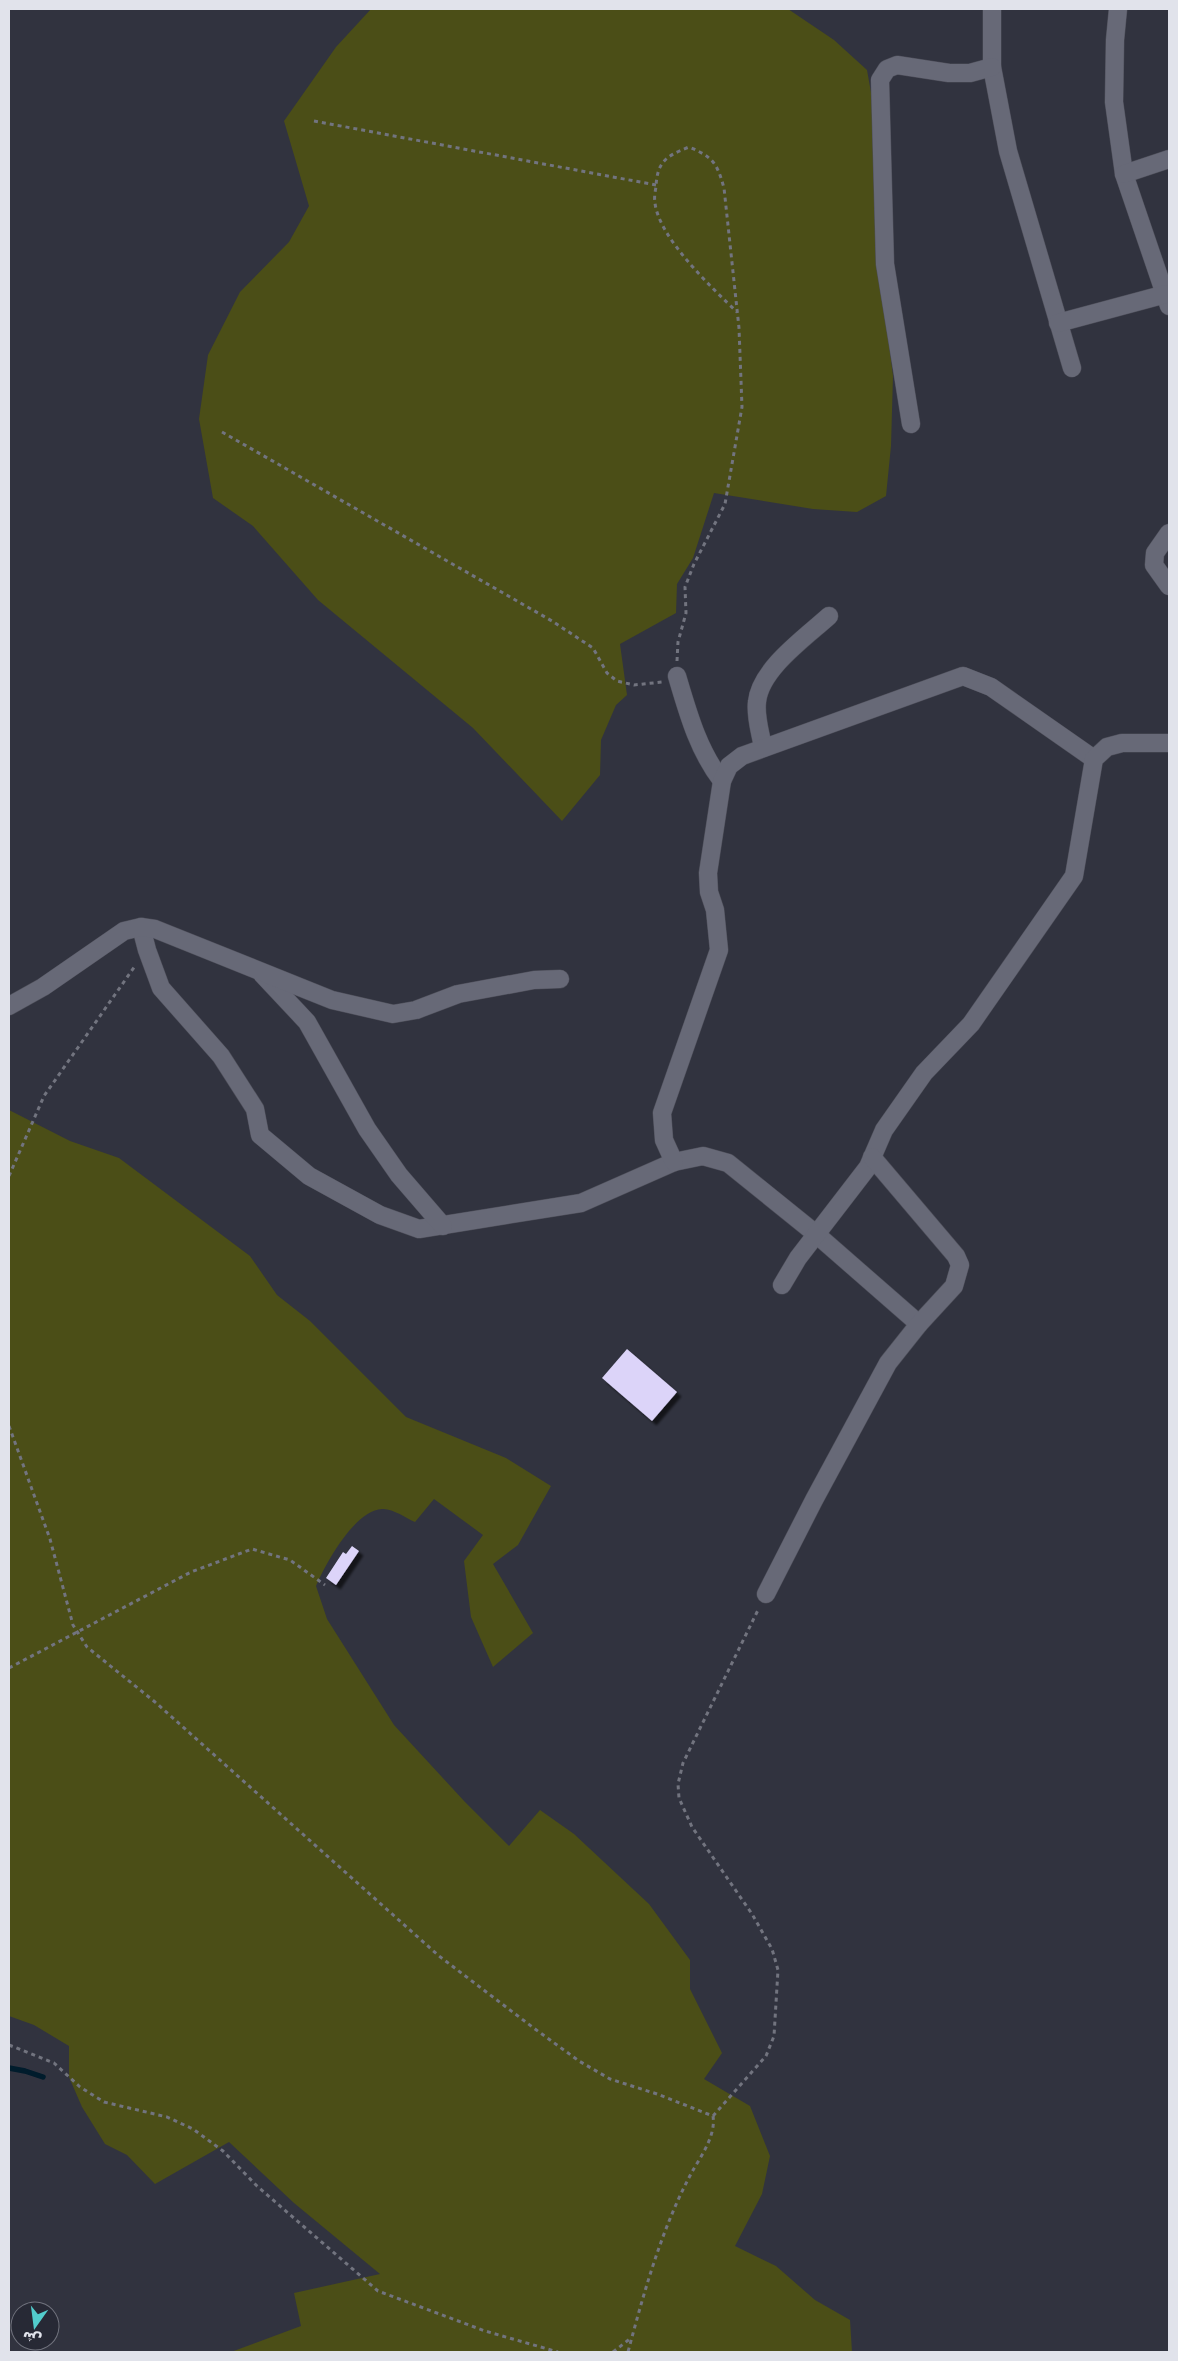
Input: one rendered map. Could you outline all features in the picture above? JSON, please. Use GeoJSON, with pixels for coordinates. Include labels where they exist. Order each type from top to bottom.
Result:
{"type":"FeatureCollection","features":[{"type":"Feature","properties":{"kind":"street"},"geometry":{"type":"LineString","coordinates":[[992,9],[992,67],[1008,151],[1022,204],[1050,286],[1058,323],[1072,368]]}},
{"type":"Feature","properties":{"kind":"street"},"geometry":{"type":"LineString","coordinates":[[1058,323],[1168,300],[1124,174],[1114,102],[1115,40],[1118,9]]}},
{"type":"Feature","properties":{"kind":"street"},"geometry":{"type":"LineString","coordinates":[[911,424],[885,264],[880,80],[887,69],[897,65],[949,73],[970,73],[992,67]]}},
{"type":"Feature","properties":{"kind":"street"},"geometry":{"type":"LineString","coordinates":[[1124,174],[1169,159]]}},
{"type":"Feature","properties":{"kind":"street"},"geometry":{"type":"LineString","coordinates":[[1169,533],[1156,553],[1154,565],[1169,586]]}},
{"type":"Feature","properties":{"kind":"street"},"geometry":{"type":"LineString","coordinates":[[763,748],[757,702],[761,684],[781,659],[829,616]]}},
{"type":"Feature","properties":{"kind":"street"},"geometry":{"type":"LineString","coordinates":[[676,676],[694,732],[709,764],[722,781]]}},
{"type":"Feature","properties":{"kind":"street"},"geometry":{"type":"LineString","coordinates":[[674,1162],[664,1140],[662,1114],[719,950],[715,910],[709,892],[708,873],[722,781],[729,766],[742,756],[963,676],[990,687],[1094,759]]}},
{"type":"Feature","properties":{"kind":"street"},"geometry":{"type":"LineString","coordinates":[[782,1285],[816,1234],[868,1167],[884,1130],[924,1073],[971,1024],[1074,876],[1094,759],[1107,747],[1122,743],[1169,743]]}},
{"type":"Feature","properties":{"kind":"street"},"geometry":{"type":"LineString","coordinates":[[141,927],[146,950],[161,988],[221,1056],[242,1087],[255,1109],[260,1135],[309,1176],[380,1215],[418,1229],[581,1203],[674,1162],[702,1156],[728,1163],[816,1234],[919,1324]]}},
{"type":"Feature","properties":{"kind":"street"},"geometry":{"type":"LineString","coordinates":[[9,1006],[44,987],[124,931],[141,927],[155,929],[332,1000],[393,1014],[416,1010],[458,994],[534,980],[560,979]]}},
{"type":"Feature","properties":{"kind":"street"},"geometry":{"type":"LineString","coordinates":[[260,971],[308,1022],[367,1129],[399,1174],[443,1226]]}},
{"type":"Feature","properties":{"kind":"street"},"geometry":{"type":"LineString","coordinates":[[766,1594],[801,1524],[888,1363],[919,1324],[954,1286],[960,1265],[956,1256],[872,1157]]}},
{"type":"Feature","properties":{"kind":"path"},"geometry":{"type":"LineString","coordinates":[[314,121],[656,185]]}},
{"type":"Feature","properties":{"kind":"path"},"geometry":{"type":"LineString","coordinates":[[222,432],[552,621],[593,648],[608,673],[617,681],[648,685],[662,682],[676,676],[678,642],[686,613],[685,586],[694,564],[725,504],[742,407],[737,312],[724,188],[718,166],[706,154],[689,147],[661,162],[656,185],[655,204],[667,234],[707,284],[737,312]]}},
{"type":"Feature","properties":{"kind":"path"},"geometry":{"type":"LineString","coordinates":[[9,1176],[44,1096],[146,950]]}},
{"type":"Feature","properties":{"kind":"path"},"geometry":{"type":"LineString","coordinates":[[9,1426],[50,1539],[73,1625],[87,1647],[156,1702],[438,1956],[579,2061],[610,2078],[713,2116]]}},
{"type":"Feature","properties":{"kind":"path"},"geometry":{"type":"LineString","coordinates":[[9,1668],[191,1572],[252,1549],[290,1560],[325,1585]]}},
{"type":"Feature","properties":{"kind":"path"},"geometry":{"type":"LineString","coordinates":[[628,2352],[665,2229],[707,2145],[712,2129],[713,2116],[766,2056],[774,2036],[778,1970],[772,1949],[752,1914],[692,1827],[679,1798],[678,1784],[683,1764],[766,1594]]}},
{"type":"Feature","properties":{"kind":"path"},"geometry":{"type":"LineString","coordinates":[[9,2045],[54,2063],[80,2087],[104,2102],[167,2117],[193,2129],[223,2151],[257,2186],[378,2291],[485,2331],[558,2352]]}},
{"type":"Feature","properties":{"kind":"path"},"geometry":{"type":"LineString","coordinates":[[613,2352],[632,2338]]}},
{"type":"Feature","properties":{"kind":"green space"},"geometry":{"type":"Polygon","coordinates":[[[371,9],[788,9],[834,40],[867,70],[875,115],[875,230],[893,376],[891,446],[886,496],[857,512],[813,509],[714,493],[693,558],[677,584],[676,613],[620,644],[627,695],[616,705],[601,740],[600,775],[562,821],[473,728],[318,600],[253,526],[213,498],[199,419],[208,355],[240,292],[289,242],[309,206],[284,121],[336,47],[371,9]]]}},
{"type":"Feature","properties":{"kind":"green space"},"geometry":{"type":"Polygon","coordinates":[[[9,1110],[70,1141],[119,1158],[250,1256],[277,1295],[310,1321],[406,1417],[506,1458],[551,1486],[518,1545],[493,1564],[533,1633],[493,1667],[471,1617],[464,1561],[483,1535],[434,1499],[415,1522],[394,1512],[382,1509],[362,1518],[352,1528],[334,1552],[316,1586],[327,1619],[394,1725],[465,1802],[509,1846],[540,1810],[574,1834],[649,1904],[690,1960],[690,1989],[722,2053],[704,2079],[750,2106],[770,2156],[762,2194],[735,2246],[776,2266],[815,2300],[850,2320],[852,2352],[231,2352],[301,2326],[294,2293],[380,2274],[294,2203],[229,2142],[155,2184],[127,2155],[105,2144],[82,2107],[69,2077],[69,2046],[34,2025],[9,2016],[9,1110]]]}},
{"type":"Feature","properties":{"kind":"building"},"geometry":{"type":"Polygon","coordinates":[[[627,1349],[677,1392],[652,1421],[602,1378],[627,1349]]]}},
{"type":"Feature","properties":{"kind":"building"},"geometry":{"type":"Polygon","coordinates":[[[352,1546],[359,1551],[336,1585],[326,1578],[343,1552],[346,1554],[352,1546]]]}},
{"type":"Feature","properties":{"kind":"waterway"},"geometry":{"type":"LineString","coordinates":[[9,2068],[43,2077]]}}]}
